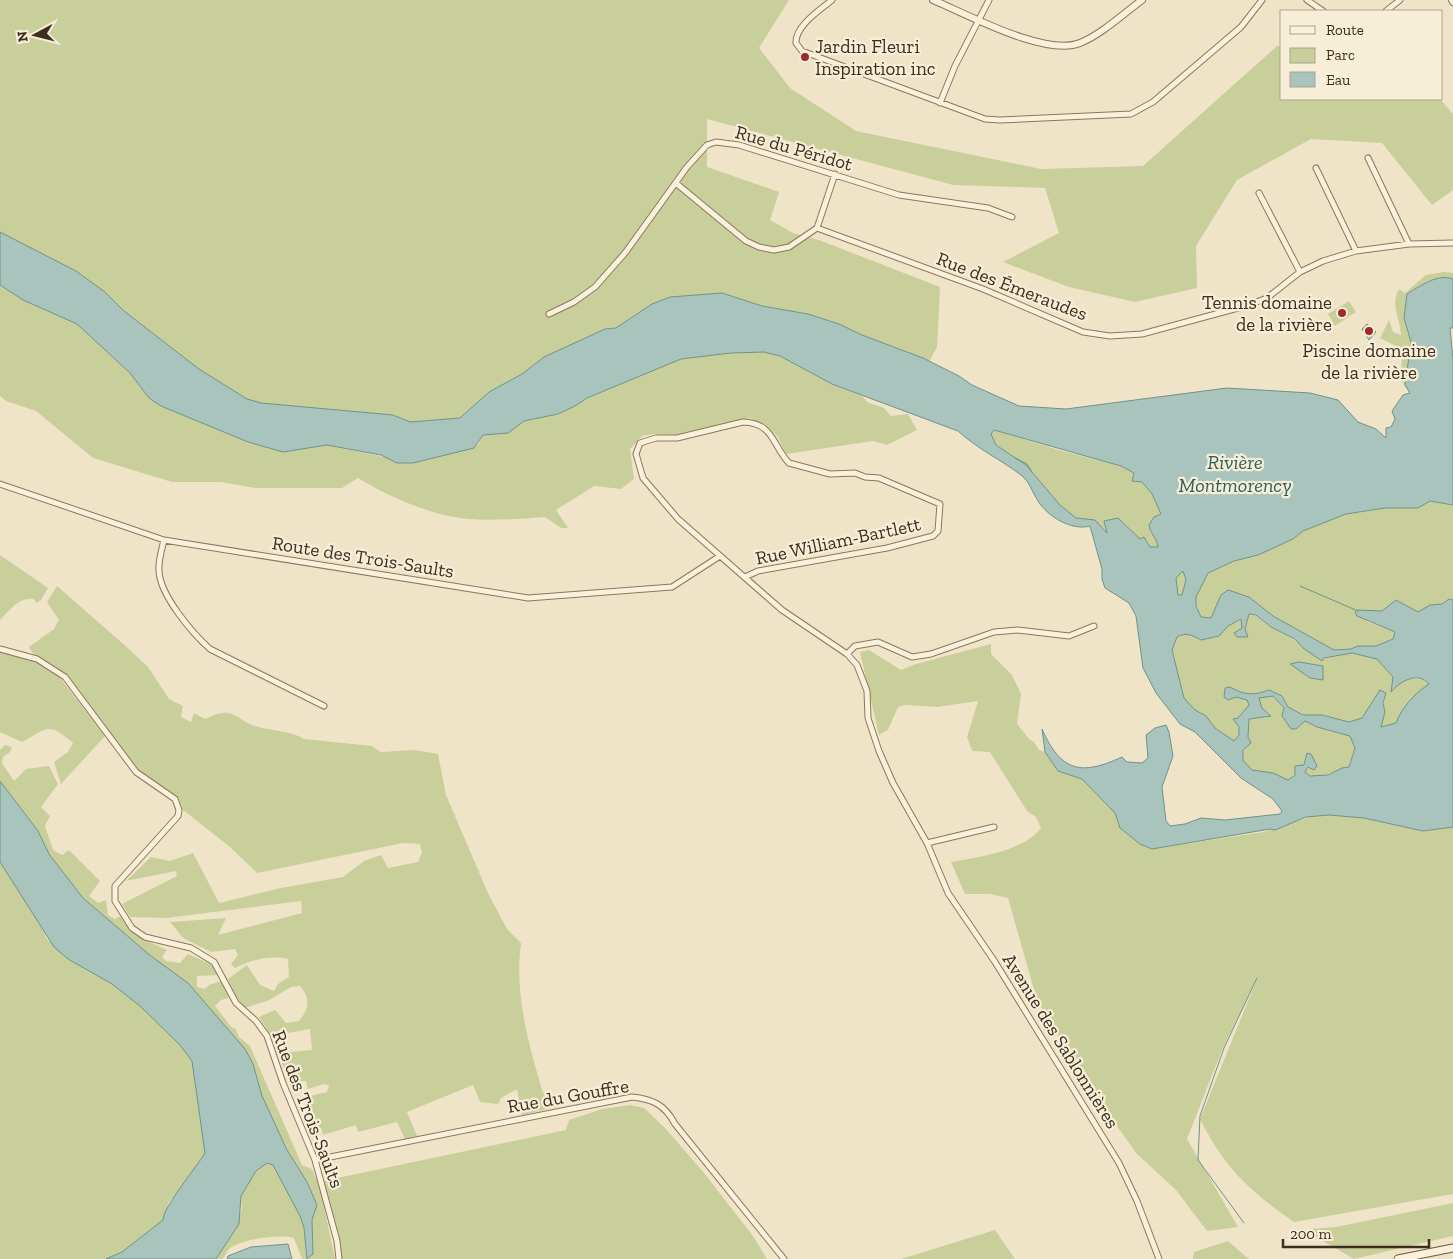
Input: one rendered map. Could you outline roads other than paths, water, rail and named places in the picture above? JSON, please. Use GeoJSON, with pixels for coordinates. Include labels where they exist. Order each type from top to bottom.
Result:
{"type":"FeatureCollection","features":[{"type":"Feature","properties":{"kind":"main road"},"geometry":{"type":"LineString","coordinates":[[1398,1259],[1453,1248]]}},
{"type":"Feature","properties":{"kind":"street"},"geometry":{"type":"LineString","coordinates":[[832,0],[807,22],[798,34],[796,43],[802,51],[985,119],[1131,114],[1153,102],[1241,27],[1262,0]]}},
{"type":"Feature","properties":{"kind":"street"},"geometry":{"type":"LineString","coordinates":[[933,0],[1035,43],[1066,47],[1080,43],[1094,35],[1142,0]]}},
{"type":"Feature","properties":{"kind":"street"},"geometry":{"type":"LineString","coordinates":[[940,102],[955,66],[989,0]]}},
{"type":"Feature","properties":{"kind":"street"},"geometry":{"type":"LineString","coordinates":[[1307,0],[1322,10]]}},
{"type":"Feature","properties":{"kind":"street"},"geometry":{"type":"LineString","coordinates":[[1387,10],[1400,0]]}},
{"type":"Feature","properties":{"kind":"street","name":"Rue du Péridot"},"geometry":{"type":"LineString","coordinates":[[549,314],[574,302],[595,287],[625,252],[698,154],[707,145],[716,142],[739,145],[899,195],[988,208],[1012,218]]}},
{"type":"Feature","properties":{"kind":"street"},"geometry":{"type":"LineString","coordinates":[[1368,158],[1409,244]]}},
{"type":"Feature","properties":{"kind":"street"},"geometry":{"type":"LineString","coordinates":[[1316,168],[1356,251]]}},
{"type":"Feature","properties":{"kind":"street"},"geometry":{"type":"LineString","coordinates":[[677,184],[735,233],[759,247],[774,250],[789,248],[817,228],[836,174]]}},
{"type":"Feature","properties":{"kind":"street"},"geometry":{"type":"LineString","coordinates":[[1259,193],[1300,272]]}},
{"type":"Feature","properties":{"kind":"street","name":"Rue des Émeraudes"},"geometry":{"type":"LineString","coordinates":[[817,228],[982,289],[1083,332],[1110,336],[1142,334],[1249,305],[1267,298],[1300,272],[1323,261],[1356,251],[1409,244],[1453,243]]}},
{"type":"Feature","properties":{"kind":"street","name":"Avenue des Sablonnières"},"geometry":{"type":"LineString","coordinates":[[940,504],[879,478],[865,477],[855,473],[830,474],[789,463],[771,434],[753,422],[743,422],[677,438],[656,438],[640,443],[636,454],[643,478],[678,519],[782,610],[847,654],[857,665],[867,691],[868,718],[879,751],[893,783],[927,844],[948,893],[995,962],[1119,1163],[1137,1201],[1159,1259]]}},
{"type":"Feature","properties":{"kind":"street","name":"Route des Trois-Saults"},"geometry":{"type":"LineString","coordinates":[[0,484],[164,540],[528,598],[672,587],[720,556]]}},
{"type":"Feature","properties":{"kind":"street","name":"Rue William-Bartlett"},"geometry":{"type":"LineString","coordinates":[[745,577],[758,571],[887,548],[933,536],[938,531],[940,504]]}},
{"type":"Feature","properties":{"kind":"street"},"geometry":{"type":"LineString","coordinates":[[164,540],[158,570],[162,585],[170,600],[200,640],[210,649],[324,706]]}},
{"type":"Feature","properties":{"kind":"street"},"geometry":{"type":"LineString","coordinates":[[847,654],[855,646],[878,642],[912,657],[931,654],[994,632],[1018,630],[1069,636],[1094,626]]}},
{"type":"Feature","properties":{"kind":"street","name":"Rue des Trois-Saults"},"geometry":{"type":"LineString","coordinates":[[0,649],[37,659],[65,677],[136,772],[175,799],[178,804],[178,816],[115,886],[115,900],[121,913],[138,934],[191,948],[214,962],[236,1003],[256,1022],[267,1036],[283,1083],[315,1160],[335,1234],[338,1259]]}},
{"type":"Feature","properties":{"kind":"street"},"geometry":{"type":"LineString","coordinates":[[927,844],[994,827]]}},
{"type":"Feature","properties":{"kind":"street","name":"Rue du Gouffre"},"geometry":{"type":"LineString","coordinates":[[315,1160],[632,1097],[647,1098],[669,1112],[675,1124],[784,1259]]}},
{"type":"Feature","properties":{"kind":"water","name":"Rivière Montmorency"},"geometry":{"type":"Polygon","coordinates":[[[0,232],[76,271],[105,292],[124,311],[199,369],[247,399],[261,403],[393,415],[410,422],[460,418],[489,392],[522,374],[544,357],[605,329],[616,328],[652,304],[670,297],[722,293],[762,306],[808,314],[839,324],[862,335],[923,358],[959,376],[972,385],[1019,406],[1066,409],[1227,388],[1310,393],[1338,400],[1358,422],[1376,429],[1386,438],[1386,428],[1391,427],[1395,419],[1392,411],[1403,395],[1410,393],[1405,385],[1411,342],[1404,318],[1407,294],[1435,279],[1453,279],[1453,328],[1450,328],[1453,360],[1453,505],[1430,501],[1418,508],[1385,508],[1346,514],[1303,531],[1293,539],[1258,555],[1234,561],[1208,573],[1196,597],[1196,606],[1201,617],[1211,618],[1221,595],[1228,590],[1249,597],[1273,616],[1334,650],[1351,649],[1358,646],[1376,646],[1393,639],[1395,632],[1357,616],[1355,612],[1357,610],[1382,611],[1396,600],[1418,612],[1430,605],[1442,604],[1449,599],[1453,600],[1453,827],[1423,831],[1364,818],[1329,815],[1306,817],[1275,830],[1270,829],[1152,849],[1140,844],[1120,828],[1115,813],[1082,779],[1058,771],[1045,752],[1042,729],[1049,743],[1065,762],[1084,768],[1095,767],[1122,757],[1127,762],[1142,763],[1148,758],[1146,735],[1155,728],[1166,725],[1173,756],[1162,787],[1166,821],[1170,826],[1185,824],[1201,818],[1225,820],[1280,814],[1282,811],[1273,799],[1241,778],[1195,732],[1180,724],[1156,693],[1143,668],[1136,616],[1129,603],[1105,588],[1102,579],[1102,569],[1090,526],[1068,525],[1054,517],[1042,507],[1029,484],[1021,475],[958,431],[832,384],[780,356],[764,352],[731,353],[681,359],[587,398],[558,414],[524,421],[508,433],[483,435],[474,448],[413,463],[397,463],[381,455],[327,445],[283,452],[248,442],[161,406],[149,398],[130,373],[77,324],[23,300],[0,285],[0,232]],[[994,430],[991,434],[996,445],[1026,465],[1060,505],[1076,518],[1095,520],[1107,533],[1104,521],[1118,518],[1140,539],[1144,537],[1150,547],[1158,547],[1149,525],[1154,517],[1161,514],[1152,494],[1142,482],[1132,481],[1134,473],[1121,466],[994,430]],[[1183,571],[1176,578],[1178,595],[1182,595],[1186,580],[1183,571]],[[1249,614],[1245,629],[1248,637],[1237,637],[1234,633],[1242,628],[1241,619],[1228,626],[1219,636],[1201,640],[1189,635],[1180,635],[1177,637],[1172,650],[1184,698],[1195,710],[1206,716],[1215,728],[1234,741],[1239,735],[1239,727],[1233,719],[1238,718],[1249,705],[1247,700],[1236,697],[1228,700],[1224,697],[1225,688],[1230,687],[1249,694],[1269,690],[1282,696],[1288,707],[1303,715],[1322,715],[1349,722],[1362,718],[1380,690],[1386,693],[1383,703],[1385,712],[1381,727],[1396,723],[1410,701],[1429,684],[1420,678],[1409,679],[1399,684],[1391,692],[1393,677],[1377,659],[1352,653],[1324,658],[1322,661],[1303,648],[1295,639],[1271,627],[1256,615],[1249,614]],[[1273,696],[1259,698],[1262,708],[1271,716],[1249,719],[1248,737],[1251,743],[1243,750],[1243,760],[1252,770],[1273,773],[1288,780],[1295,775],[1295,766],[1304,765],[1307,753],[1311,754],[1317,766],[1314,770],[1308,767],[1305,772],[1310,776],[1328,775],[1342,768],[1349,767],[1355,748],[1350,736],[1317,727],[1305,721],[1296,729],[1291,729],[1282,716],[1284,708],[1273,696]]]}},
{"type":"Feature","properties":{"kind":"water","name":"Piscine domaine de la rivière"},"geometry":{"type":"Polygon","coordinates":[[[1367,324],[1376,332],[1369,340],[1362,329],[1367,324]]]}},
{"type":"Feature","properties":{"kind":"water"},"geometry":{"type":"Polygon","coordinates":[[[1299,662],[1323,666],[1323,680],[1310,678],[1290,664],[1299,662]]]}},
{"type":"Feature","properties":{"kind":"water"},"geometry":{"type":"Polygon","coordinates":[[[0,781],[38,831],[49,854],[83,898],[151,956],[188,983],[245,1049],[253,1064],[262,1096],[287,1150],[307,1182],[317,1205],[312,1220],[313,1254],[307,1259],[304,1228],[300,1216],[273,1165],[267,1163],[256,1171],[241,1196],[239,1224],[216,1259],[106,1259],[122,1252],[163,1220],[168,1206],[205,1153],[192,1061],[180,1045],[140,1006],[112,984],[68,959],[54,947],[0,862],[0,781]]]}},
{"type":"Feature","properties":{"kind":"water"},"geometry":{"type":"Polygon","coordinates":[[[288,1244],[292,1259],[227,1259],[228,1256],[251,1247],[288,1244]]]}},
{"type":"Feature","properties":{"kind":"waterway"},"geometry":{"type":"LineString","coordinates":[[1015,458],[1027,464],[1032,472]]}},
{"type":"Feature","properties":{"kind":"waterway"},"geometry":{"type":"LineString","coordinates":[[1300,586],[1358,611]]}},
{"type":"Feature","properties":{"kind":"waterway"},"geometry":{"type":"LineString","coordinates":[[1244,1223],[1198,1160],[1200,1116],[1224,1048],[1257,978]]}},
{"type":"Feature","properties":{"kind":"place","name":"Jardin Fleuri Inspiration inc"},"geometry":{"type":"Point","coordinates":[805,57]}},
{"type":"Feature","properties":{"kind":"place","name":"Tennis domaine de la rivière"},"geometry":{"type":"Point","coordinates":[1342,313]}},
{"type":"Feature","properties":{"kind":"place","name":"Piscine domaine de la rivière"},"geometry":{"type":"Point","coordinates":[1369,331]}}]}
